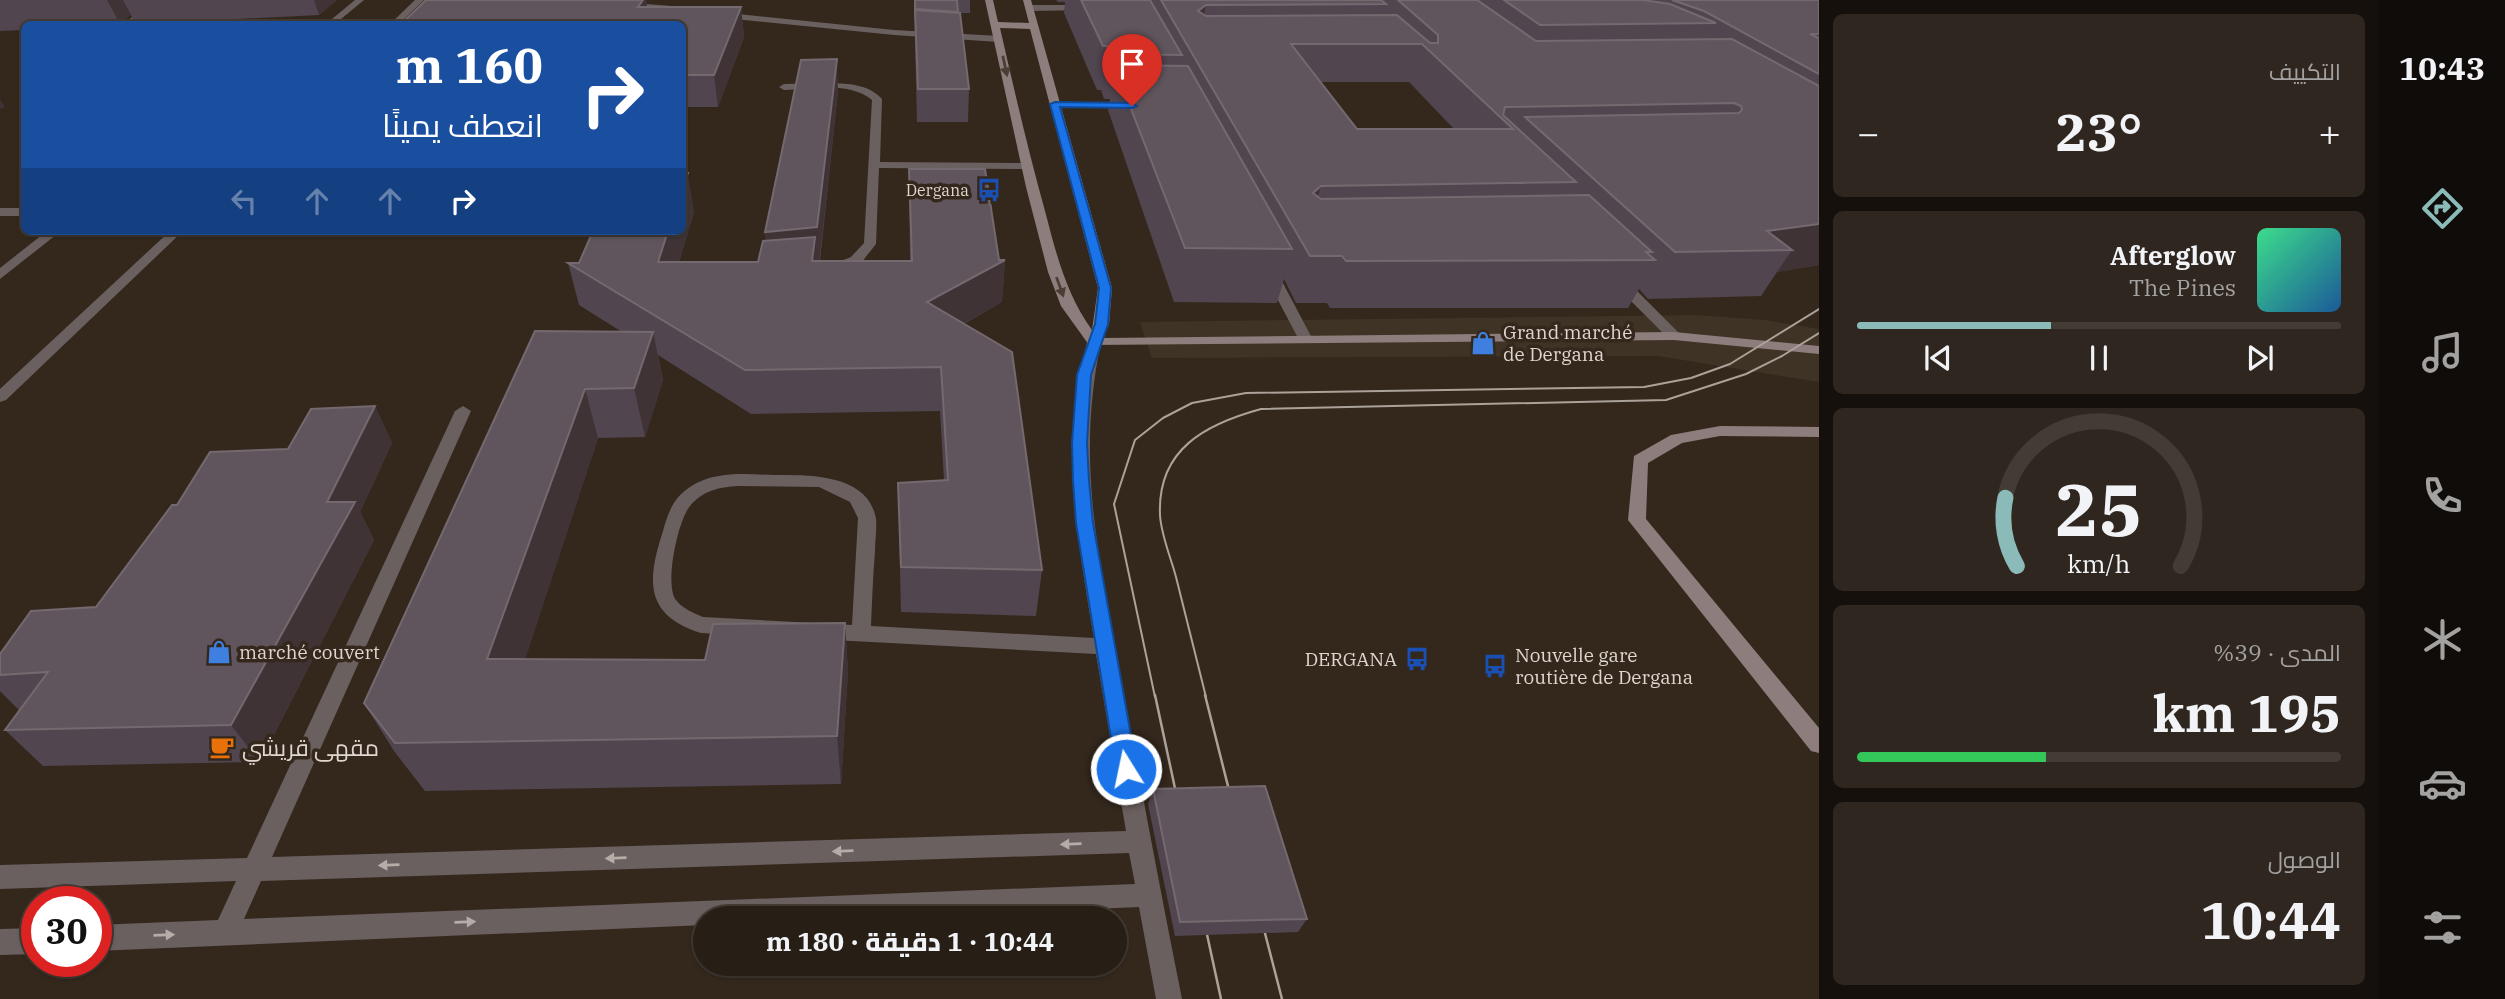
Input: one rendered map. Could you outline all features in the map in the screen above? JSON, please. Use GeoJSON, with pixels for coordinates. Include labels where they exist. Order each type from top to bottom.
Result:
{"type":"FeatureCollection","features":[{"type":"Feature","properties":{"kind":"street"},"geometry":{"type":"LineString","coordinates":[[131,21],[164,0]]}},
{"type":"Feature","properties":{"kind":"street"},"geometry":{"type":"LineString","coordinates":[[334,21],[360,0]]}},
{"type":"Feature","properties":{"kind":"street"},"geometry":{"type":"LineString","coordinates":[[989,0],[1027,166],[1060,288],[1068,306],[1094,342]]}},
{"type":"Feature","properties":{"kind":"street"},"geometry":{"type":"LineString","coordinates":[[398,21],[421,4]]}},
{"type":"Feature","properties":{"kind":"street"},"geometry":{"type":"LineString","coordinates":[[615,4],[695,12]]}},
{"type":"Feature","properties":{"kind":"street"},"geometry":{"type":"LineString","coordinates":[[1095,8],[1029,4],[1105,288],[1102,324],[1094,342],[1083,386],[1081,481],[1085,523],[1139,842],[1169,999]]}},
{"type":"Feature","properties":{"kind":"street"},"geometry":{"type":"LineString","coordinates":[[706,13],[925,35],[999,39]]}},
{"type":"Feature","properties":{"kind":"street"},"geometry":{"type":"LineString","coordinates":[[996,25],[1033,26]]}},
{"type":"Feature","properties":{"kind":"street"},"geometry":{"type":"LineString","coordinates":[[784,88],[844,87],[873,94],[877,103],[870,244],[856,260],[820,272]]}},
{"type":"Feature","properties":{"kind":"street"},"geometry":{"type":"LineString","coordinates":[[1055,104],[1145,106]]}},
{"type":"Feature","properties":{"kind":"street"},"geometry":{"type":"LineString","coordinates":[[875,165],[1027,166]]}},
{"type":"Feature","properties":{"kind":"street"},"geometry":{"type":"LineString","coordinates":[[0,212],[21,212]]}},
{"type":"Feature","properties":{"kind":"street"},"geometry":{"type":"LineString","coordinates":[[0,275],[50,235]]}},
{"type":"Feature","properties":{"kind":"street"},"geometry":{"type":"LineString","coordinates":[[0,397],[173,235]]}},
{"type":"Feature","properties":{"kind":"street"},"geometry":{"type":"LineString","coordinates":[[1260,253],[1305,338]]}},
{"type":"Feature","properties":{"kind":"street"},"geometry":{"type":"LineString","coordinates":[[1608,271],[1674,336]]}},
{"type":"Feature","properties":{"kind":"street"},"geometry":{"type":"LineString","coordinates":[[1094,342],[1674,336],[1819,349]]}},
{"type":"Feature","properties":{"kind":"street"},"geometry":{"type":"LineString","coordinates":[[225,933],[463,411]]}},
{"type":"Feature","properties":{"kind":"street"},"geometry":{"type":"LineString","coordinates":[[1819,432],[1720,431],[1677,439],[1640,460],[1637,520],[1819,744]]}},
{"type":"Feature","properties":{"kind":"street"},"geometry":{"type":"LineString","coordinates":[[861,634],[867,518],[857,498],[819,481],[738,480],[708,484],[685,499],[678,509],[660,584],[663,598],[671,610],[685,620],[701,625],[861,634],[1106,647]]}},
{"type":"Feature","properties":{"kind":"street"},"geometry":{"type":"LineString","coordinates":[[0,877],[1139,842]]}},
{"type":"Feature","properties":{"kind":"street"},"geometry":{"type":"LineString","coordinates":[[112,937],[1149,895]]}},
{"type":"Feature","properties":{"kind":"street"},"geometry":{"type":"LineString","coordinates":[[0,942],[21,941]]}},
{"type":"Feature","properties":{"kind":"shaded area","name":"Grand marché de Dergana"},"geometry":{"type":"Polygon","coordinates":[[[1696,315],[1765,320],[1819,329],[1819,382],[1658,356],[1152,358],[1140,322],[1696,315]]]}},
{"type":"Feature","properties":{"kind":"building"},"geometry":{"type":"Polygon","coordinates":[[[426,0],[643,0],[638,7],[741,7],[714,75],[686,75],[686,21],[404,21],[426,0]]]}},
{"type":"Feature","properties":{"kind":"building"},"geometry":{"type":"Polygon","coordinates":[[[915,0],[957,0],[958,12],[915,9],[915,0]]]}},
{"type":"Feature","properties":{"kind":"building"},"geometry":{"type":"Polygon","coordinates":[[[1081,0],[1150,0],[1182,55],[1110,54],[1107,46],[1103,46],[1081,0]]]}},
{"type":"Feature","properties":{"kind":"building"},"geometry":{"type":"Polygon","coordinates":[[[1161,0],[1381,0],[1386,4],[1206,5],[1198,11],[1206,16],[1397,15],[1430,43],[1438,43],[1438,35],[1398,0],[1477,0],[1536,41],[1732,39],[1819,86],[1819,224],[1767,231],[1792,250],[1675,252],[1525,117],[1739,113],[1741,106],[1734,103],[1505,107],[1503,115],[1576,182],[1321,186],[1313,193],[1321,199],[1589,195],[1652,252],[1646,252],[1655,260],[1346,261],[1342,256],[1310,256],[1161,0]],[[1291,44],[1357,129],[1513,129],[1422,44],[1291,44]]]}},
{"type":"Feature","properties":{"kind":"building"},"geometry":{"type":"Polygon","coordinates":[[[1504,0],[1643,0],[1670,4],[1716,23],[1540,25],[1504,0]]]}},
{"type":"Feature","properties":{"kind":"building"},"geometry":{"type":"Polygon","coordinates":[[[1672,0],[1819,0],[1819,34],[1810,34],[1819,38],[1819,74],[1704,11],[1672,0]]]}},
{"type":"Feature","properties":{"kind":"building"},"geometry":{"type":"Polygon","coordinates":[[[915,10],[960,13],[969,89],[918,89],[915,10]]]}},
{"type":"Feature","properties":{"kind":"building"},"geometry":{"type":"Polygon","coordinates":[[[837,59],[817,227],[765,232],[801,60],[837,59]]]}},
{"type":"Feature","properties":{"kind":"building"},"geometry":{"type":"Polygon","coordinates":[[[1114,65],[1188,66],[1292,249],[1185,248],[1114,65]]]}},
{"type":"Feature","properties":{"kind":"building"},"geometry":{"type":"Polygon","coordinates":[[[909,169],[985,169],[999,260],[1005,260],[927,302],[1012,352],[1042,570],[901,567],[898,483],[948,480],[941,367],[745,370],[568,263],[579,263],[591,235],[667,235],[658,262],[758,262],[763,241],[815,237],[812,261],[912,261],[909,169]]]}},
{"type":"Feature","properties":{"kind":"building"},"geometry":{"type":"Polygon","coordinates":[[[535,331],[653,332],[634,388],[585,389],[487,659],[705,660],[713,624],[845,623],[837,736],[395,743],[364,703],[535,331]]]}},
{"type":"Feature","properties":{"kind":"building"},"geometry":{"type":"Polygon","coordinates":[[[375,406],[327,502],[355,502],[231,725],[5,730],[48,672],[0,675],[0,654],[31,611],[96,607],[172,505],[177,505],[210,452],[288,449],[311,409],[375,406]]]}},
{"type":"Feature","properties":{"kind":"building"},"geometry":{"type":"Polygon","coordinates":[[[1265,786],[1307,919],[1180,922],[1153,789],[1265,786]]]}},
{"type":"Feature","properties":{"kind":"tram line"},"geometry":{"type":"LineString","coordinates":[[1155,697],[1114,504],[1135,440],[1163,418],[1192,403],[1246,393],[1644,387],[1691,378],[1730,364],[1819,309]]}},
{"type":"Feature","properties":{"kind":"tram line"},"geometry":{"type":"LineString","coordinates":[[1206,697],[1160,515],[1161,492],[1176,456],[1204,432],[1261,409],[1666,400],[1746,374],[1819,333]]}},
{"type":"Feature","properties":{"kind":"tram line"},"geometry":{"type":"LineString","coordinates":[[1155,695],[1179,807]]}},
{"type":"Feature","properties":{"kind":"tram line"},"geometry":{"type":"LineString","coordinates":[[1205,695],[1233,806]]}},
{"type":"Feature","properties":{"kind":"tram line"},"geometry":{"type":"LineString","coordinates":[[1260,914],[1282,999]]}},
{"type":"Feature","properties":{"kind":"tram line"},"geometry":{"type":"LineString","coordinates":[[1203,916],[1221,999]]}},
{"type":"Feature","properties":{"kind":"place","name":"Dergana"},"geometry":{"type":"Point","coordinates":[989,190]}},
{"type":"Feature","properties":{"kind":"place","name":"Grand marché de Dergana"},"geometry":{"type":"Point","coordinates":[1483,343]}},
{"type":"Feature","properties":{"kind":"place","name":"marché couvert"},"geometry":{"type":"Point","coordinates":[219,652]}},
{"type":"Feature","properties":{"kind":"place","name":"DERGANA"},"geometry":{"type":"Point","coordinates":[1417,659]}},
{"type":"Feature","properties":{"kind":"place","name":"Nouvelle gare routière de Dergana"},"geometry":{"type":"Point","coordinates":[1495,666]}},
{"type":"Feature","properties":{"kind":"place","name":"مقهى قريشي"},"geometry":{"type":"Point","coordinates":[222,747]}},
{"type":"Feature","properties":{"kind":"route"},"geometry":{"type":"LineString","coordinates":[[1126,769],[1085,523],[1081,481],[1084,375],[1102,324],[1105,288],[1055,104],[1132,106]]}}]}
